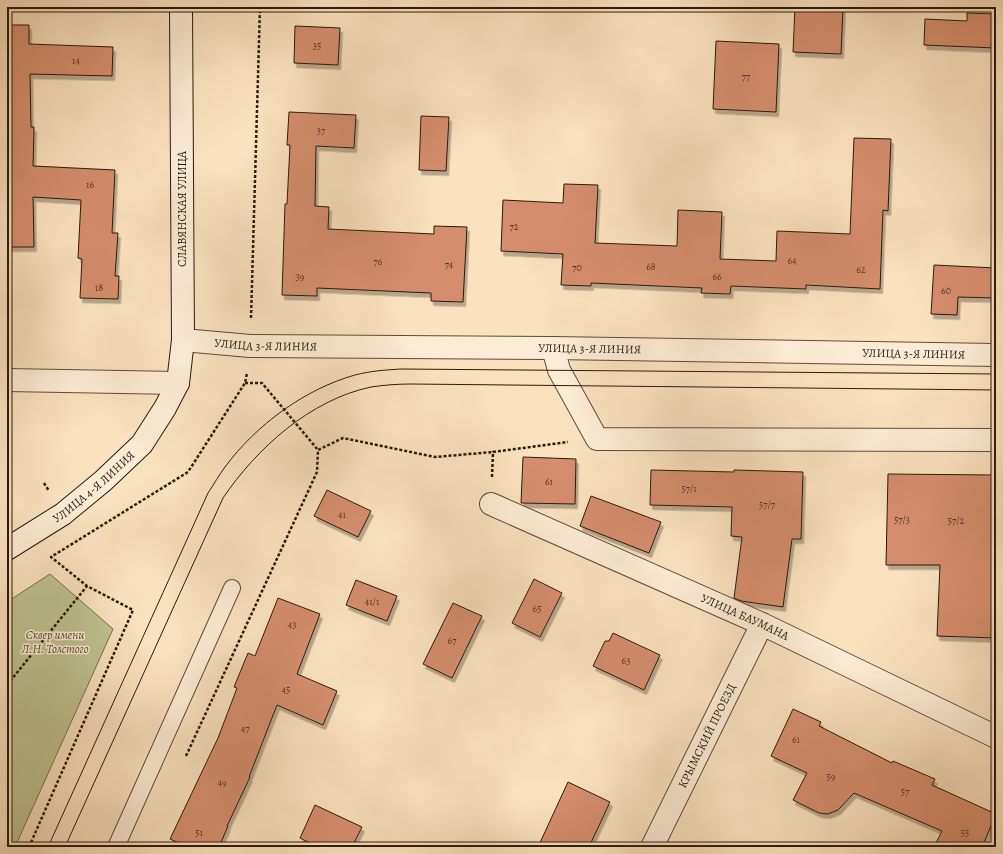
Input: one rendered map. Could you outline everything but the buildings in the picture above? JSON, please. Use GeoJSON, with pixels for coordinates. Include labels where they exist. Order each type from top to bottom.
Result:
{"type":"FeatureCollection","features":[{"type":"Feature","properties":{"kind":"street","name":"СЛАВЯНСКАЯ УЛИЦА"},"geometry":{"type":"LineString","coordinates":[[165,408],[178,383],[183,340],[181,7]]}},
{"type":"Feature","properties":{"kind":"street","name":"УЛИЦА 3-Я ЛИНИЯ"},"geometry":{"type":"LineString","coordinates":[[183,340],[250,346],[553,348],[996,355]]}},
{"type":"Feature","properties":{"kind":"street"},"geometry":{"type":"LineString","coordinates":[[553,348],[559,370],[597,439],[996,440]]}},
{"type":"Feature","properties":{"kind":"street"},"geometry":{"type":"LineString","coordinates":[[7,380],[178,383]]}},
{"type":"Feature","properties":{"kind":"street","name":"УЛИЦА 4-Я ЛИНИЯ"},"geometry":{"type":"LineString","coordinates":[[7,549],[63,514],[103,481],[142,444],[165,408]]}},
{"type":"Feature","properties":{"kind":"street","name":"УЛИЦА БАУМАНА"},"geometry":{"type":"LineString","coordinates":[[491,504],[762,624],[996,737]]}},
{"type":"Feature","properties":{"kind":"street","name":"КРЫМСКИЙ ПРОЕЗД"},"geometry":{"type":"LineString","coordinates":[[652,847],[762,624]]}},
{"type":"Feature","properties":{"kind":"lane"},"geometry":{"type":"LineString","coordinates":[[116,847],[232,588]]}},
{"type":"Feature","properties":{"kind":"path"},"geometry":{"type":"LineString","coordinates":[[29,847],[133,610],[87,586],[51,557],[188,472],[245,383],[250,346],[260,7]]}},
{"type":"Feature","properties":{"kind":"path"},"geometry":{"type":"LineString","coordinates":[[183,761],[317,472],[318,450],[262,383],[245,383]]}},
{"type":"Feature","properties":{"kind":"path"},"geometry":{"type":"LineString","coordinates":[[318,450],[343,438],[435,457],[493,452],[597,439]]}},
{"type":"Feature","properties":{"kind":"path"},"geometry":{"type":"LineString","coordinates":[[491,504],[493,452]]}},
{"type":"Feature","properties":{"kind":"path"},"geometry":{"type":"LineString","coordinates":[[7,685],[87,586]]}},
{"type":"Feature","properties":{"kind":"green space","name":"Сквер имени Л.Н. Толстого"},"geometry":{"type":"Polygon","coordinates":[[[50,574],[113,629],[15,847],[7,847],[7,602],[50,574]]]}},
{"type":"Feature","properties":{"kind":"tram line"},"geometry":{"type":"LineString","coordinates":[[48,847],[208,493],[225,467],[251,437],[283,410],[318,389],[355,375],[401,369],[996,374]]}},
{"type":"Feature","properties":{"kind":"tram line"},"geometry":{"type":"LineString","coordinates":[[65,847],[223,498],[252,461],[269,444],[306,415],[327,403],[349,393],[371,387],[406,384],[996,390]]}}]}
